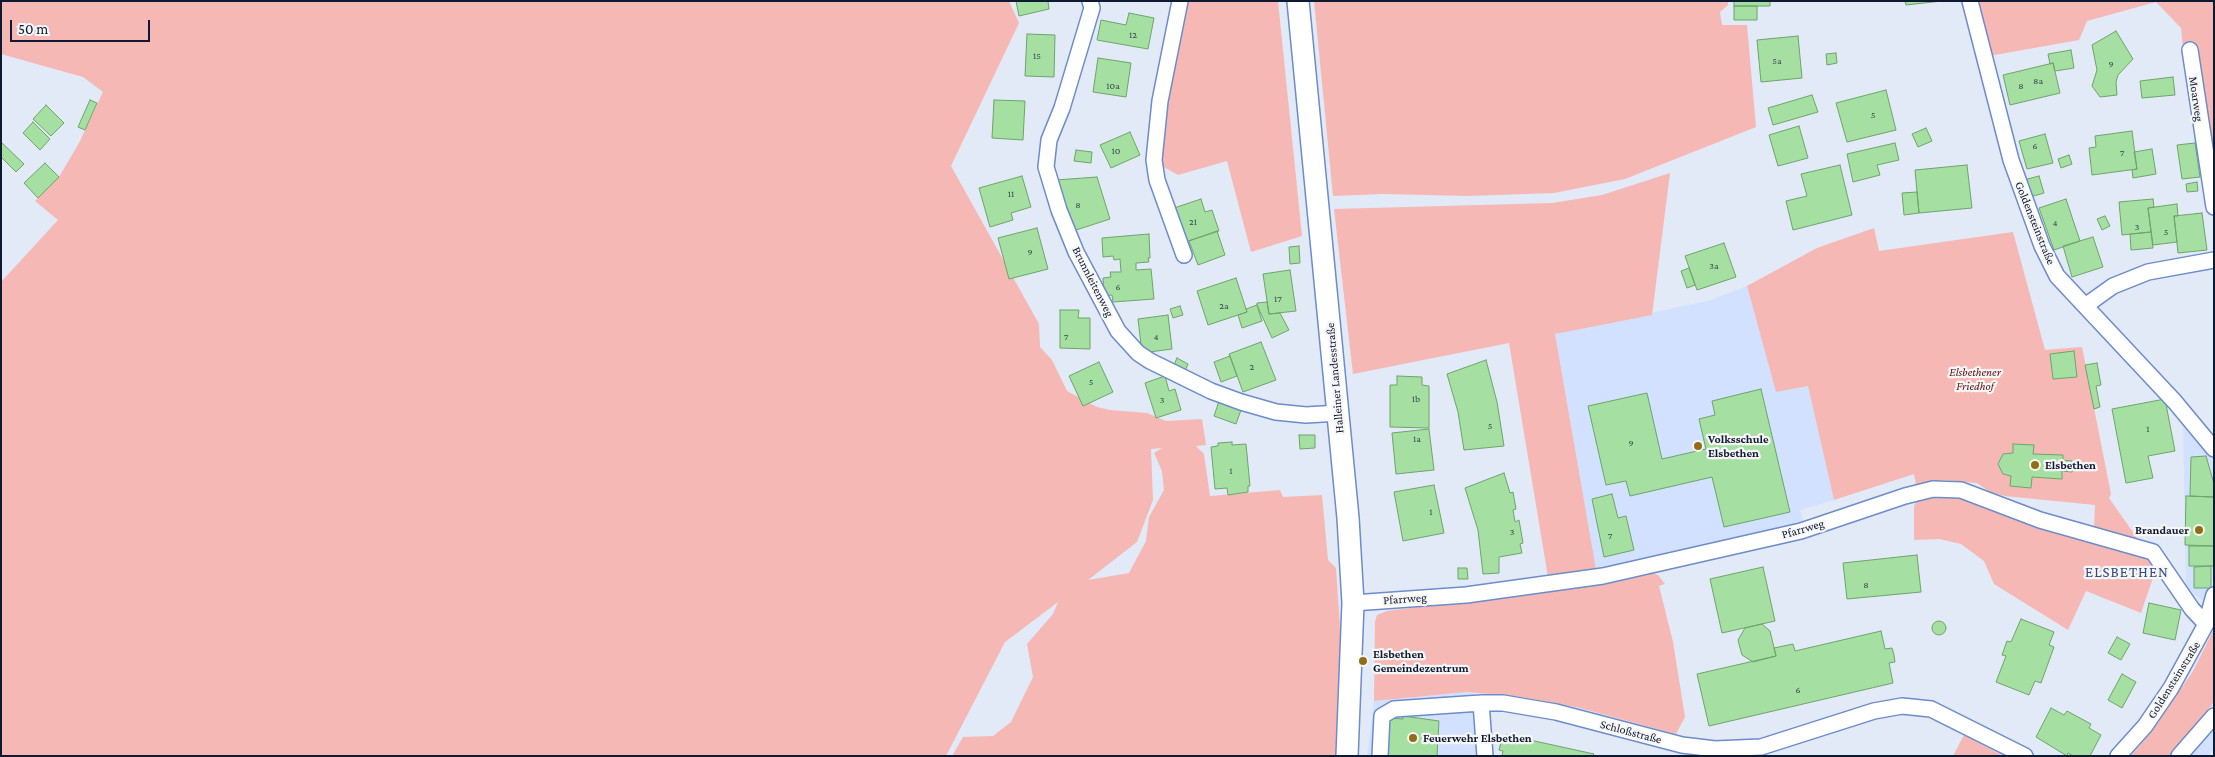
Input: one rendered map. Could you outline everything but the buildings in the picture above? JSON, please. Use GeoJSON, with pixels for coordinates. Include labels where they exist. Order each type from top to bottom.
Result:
{"type":"FeatureCollection","features":[{"type":"Feature","properties":{"kind":"main road","name":"Halleiner Landesstraße"},"geometry":{"type":"LineString","coordinates":[[1298,1],[1348,518],[1353,603],[1347,756]]}},
{"type":"Feature","properties":{"kind":"street","name":"Brunnleitenweg"},"geometry":{"type":"LineString","coordinates":[[1090,1],[1092,8],[1062,108],[1050,140],[1046,167],[1059,210],[1076,252],[1118,331],[1138,353],[1150,361],[1241,402],[1276,412],[1306,415],[1339,413]]}},
{"type":"Feature","properties":{"kind":"street"},"geometry":{"type":"LineString","coordinates":[[1180,1],[1160,101],[1154,160],[1157,180],[1184,254]]}},
{"type":"Feature","properties":{"kind":"street","name":"Goldensteinstraße"},"geometry":{"type":"LineString","coordinates":[[1970,1],[2011,160],[2042,246],[2057,276],[2175,402],[2214,449]]}},
{"type":"Feature","properties":{"kind":"street","name":"Moarweg"},"geometry":{"type":"LineString","coordinates":[[2190,50],[2214,207]]}},
{"type":"Feature","properties":{"kind":"street"},"geometry":{"type":"LineString","coordinates":[[2085,306],[2113,286],[2148,272],[2214,260]]}},
{"type":"Feature","properties":{"kind":"street","name":"Pfarrweg"},"geometry":{"type":"LineString","coordinates":[[1353,603],[1466,595],[1596,577],[1668,563],[1801,531],[1933,488],[1961,490],[2040,520],[2153,552],[2192,609],[2206,624]]}},
{"type":"Feature","properties":{"kind":"street","name":"Goldensteinstraße"},"geometry":{"type":"LineString","coordinates":[[2118,756],[2145,726],[2172,688],[2206,624],[2214,594]]}},
{"type":"Feature","properties":{"kind":"street"},"geometry":{"type":"LineString","coordinates":[[1481,702],[1485,756]]}},
{"type":"Feature","properties":{"kind":"street","name":"Schloßstraße"},"geometry":{"type":"LineString","coordinates":[[1380,756],[1382,716],[1394,709],[1481,702],[1503,703],[1556,712],[1610,735],[1691,747],[1742,749],[1762,747],[1874,711],[1902,706],[1931,709],[2025,756]]}},
{"type":"Feature","properties":{"kind":"street"},"geometry":{"type":"LineString","coordinates":[[2179,756],[2214,716]]}},
{"type":"Feature","properties":{"kind":"shaded area","name":"Volksschule Elsbethen"},"geometry":{"type":"Polygon","coordinates":[[[1747,286],[1776,392],[1808,385],[1834,500],[1800,510],[1804,524],[1596,569],[1555,334],[1711,300],[1747,286]]]}},
{"type":"Feature","properties":{"kind":"shaded area"},"geometry":{"type":"Polygon","coordinates":[[[2183,421],[2212,460],[2214,468],[2214,577],[2205,602],[2186,588],[2183,421]]]}},
{"type":"Feature","properties":{"kind":"shaded area"},"geometry":{"type":"Polygon","coordinates":[[[1473,693],[1477,756],[1367,756],[1374,701],[1473,693]]]}},
{"type":"Feature","properties":{"kind":"shaded area"},"geometry":{"type":"Polygon","coordinates":[[[2214,702],[2214,749],[2207,756],[2170,756],[2214,702]]]}},
{"type":"Feature","properties":{"kind":"green space"},"geometry":{"type":"Polygon","coordinates":[[[1,1],[1009,1],[1019,23],[951,166],[1039,324],[1040,347],[1052,360],[1067,391],[1097,407],[1110,410],[1147,413],[1166,421],[1202,419],[1206,445],[1196,446],[1204,454],[1210,496],[1280,490],[1283,497],[1322,495],[1328,560],[1336,568],[1341,641],[1338,756],[952,756],[963,737],[993,736],[1011,722],[1033,677],[1027,644],[1053,614],[1058,602],[1005,642],[946,756],[1,756],[1,282],[58,220],[35,201],[59,177],[79,143],[103,92],[83,77],[1,54],[1,1]],[[1162,448],[1151,449],[1153,500],[1137,542],[1088,580],[1129,573],[1146,541],[1149,517],[1164,490],[1162,471],[1154,453],[1162,448]]]}},
{"type":"Feature","properties":{"kind":"green space"},"geometry":{"type":"Polygon","coordinates":[[[1185,1],[1278,1],[1302,236],[1251,252],[1227,161],[1178,175],[1162,166],[1160,161],[1166,102],[1185,1]]]}},
{"type":"Feature","properties":{"kind":"green space"},"geometry":{"type":"Polygon","coordinates":[[[1314,1],[1728,1],[1728,5],[1720,12],[1722,25],[1747,25],[1756,127],[1625,179],[1554,193],[1468,196],[1383,194],[1333,196],[1314,1]]]}},
{"type":"Feature","properties":{"kind":"green space"},"geometry":{"type":"Polygon","coordinates":[[[1979,1],[2214,1],[2214,170],[2183,49],[2181,28],[2156,2],[2087,21],[2079,40],[1989,56],[1979,1]]]}},
{"type":"Feature","properties":{"kind":"green space"},"geometry":{"type":"Polygon","coordinates":[[[1670,173],[1652,315],[1555,334],[1596,569],[1548,577],[1509,343],[1353,374],[1334,209],[1552,203],[1602,195],[1670,173]]]}},
{"type":"Feature","properties":{"kind":"green space","name":"Elsbethener Friedhof"},"geometry":{"type":"Polygon","coordinates":[[[1874,228],[1879,251],[2013,232],[2045,350],[2082,347],[2111,494],[2109,498],[2137,538],[2135,540],[2094,530],[2095,505],[2005,496],[1990,492],[1977,483],[1944,480],[1916,485],[1914,474],[1834,500],[1808,386],[1776,392],[1747,286],[1817,248],[1874,228]],[[2074,351],[2050,354],[2053,379],[2077,377],[2074,351]],[[2013,445],[2013,453],[2003,454],[1998,464],[2003,474],[2011,476],[2011,486],[2031,488],[2032,477],[2062,479],[2062,471],[2072,472],[2072,461],[2063,460],[2063,455],[2033,454],[2013,445]]]}},
{"type":"Feature","properties":{"kind":"green space"},"geometry":{"type":"Polygon","coordinates":[[[1936,494],[1969,498],[2133,552],[2151,562],[2156,569],[2141,613],[2086,591],[2068,630],[1994,584],[1984,561],[1961,544],[1939,539],[1914,540],[1914,506],[1919,498],[1936,494]]]}},
{"type":"Feature","properties":{"kind":"green space"},"geometry":{"type":"Polygon","coordinates":[[[1652,573],[1658,575],[1665,584],[1659,586],[1673,642],[1685,717],[1676,734],[1576,707],[1522,697],[1467,692],[1374,701],[1375,622],[1377,615],[1387,611],[1589,586],[1652,573]]]}},
{"type":"Feature","properties":{"kind":"green space"},"geometry":{"type":"Polygon","coordinates":[[[2214,629],[2214,702],[2170,756],[2131,756],[2153,730],[2193,671],[2214,629]]]}},
{"type":"Feature","properties":{"kind":"green space"},"geometry":{"type":"Polygon","coordinates":[[[1964,735],[2003,756],[1953,756],[1964,735]]]}},
{"type":"Feature","properties":{"kind":"place","name":"Volksschule Elsbethen"},"geometry":{"type":"Point","coordinates":[1698,446]}},
{"type":"Feature","properties":{"kind":"place","name":"Elsbethen"},"geometry":{"type":"Point","coordinates":[2035,465]}},
{"type":"Feature","properties":{"kind":"place","name":"Brandauer"},"geometry":{"type":"Point","coordinates":[2199,530]}},
{"type":"Feature","properties":{"kind":"place","name":"Elsbethen Gemeindezentrum"},"geometry":{"type":"Point","coordinates":[1363,661]}},
{"type":"Feature","properties":{"kind":"place","name":"Feuerwehr Elsbethen"},"geometry":{"type":"Point","coordinates":[1413,738]}},
{"type":"Feature","properties":{"kind":"district","name":"ELSBETHEN"},"geometry":{"type":"Point","coordinates":[2127,572]}}]}
